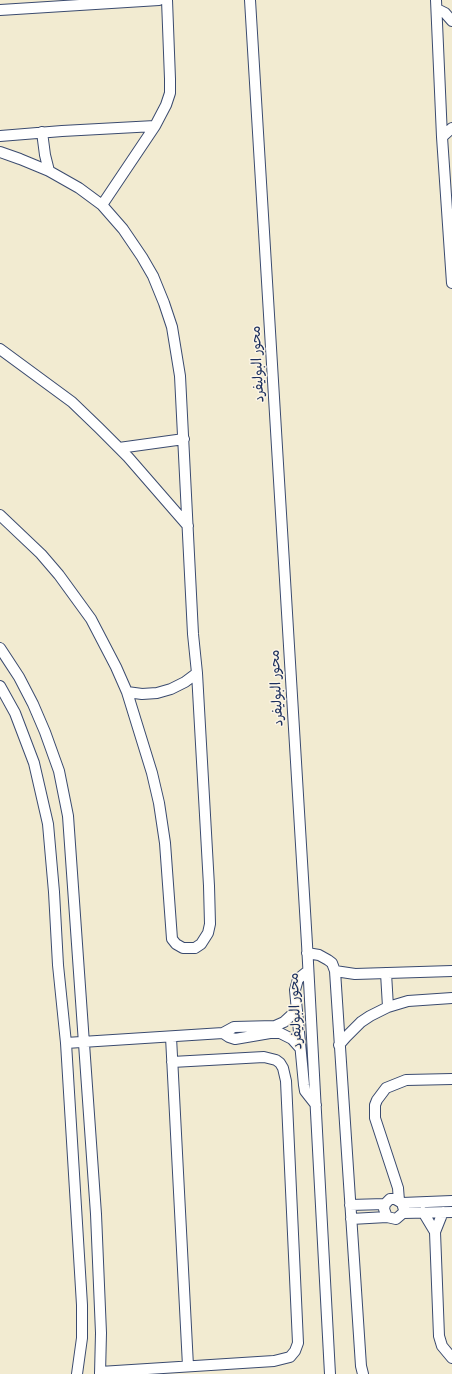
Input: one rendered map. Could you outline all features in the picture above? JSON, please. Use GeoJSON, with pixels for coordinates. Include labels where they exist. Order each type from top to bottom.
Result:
{"type":"FeatureCollection","features":[{"type":"Feature","properties":{"kind":"street"},"geometry":{"type":"LineString","coordinates":[[0,10],[50,3],[159,0]]}},
{"type":"Feature","properties":{"kind":"street"},"geometry":{"type":"LineString","coordinates":[[102,205],[155,126],[166,105],[170,93],[167,0]]}},
{"type":"Feature","properties":{"kind":"street","name":"محور البوليفرد"},"geometry":{"type":"LineString","coordinates":[[250,0],[316,1105],[330,1374]]}},
{"type":"Feature","properties":{"kind":"street"},"geometry":{"type":"LineString","coordinates":[[437,4],[452,21]]}},
{"type":"Feature","properties":{"kind":"street"},"geometry":{"type":"LineString","coordinates":[[437,4],[442,136],[452,283]]}},
{"type":"Feature","properties":{"kind":"street"},"geometry":{"type":"LineString","coordinates":[[0,136],[42,132],[155,126]]}},
{"type":"Feature","properties":{"kind":"street"},"geometry":{"type":"LineString","coordinates":[[442,136],[452,128]]}},
{"type":"Feature","properties":{"kind":"street"},"geometry":{"type":"LineString","coordinates":[[42,132],[49,171]]}},
{"type":"Feature","properties":{"kind":"street"},"geometry":{"type":"LineString","coordinates":[[0,152],[49,171],[69,182],[102,205],[123,229],[153,276],[172,327],[180,376],[193,634],[197,673],[209,886],[210,924],[206,939],[195,948],[183,948],[176,944],[172,939],[165,843],[159,802],[152,773],[127,692],[104,642],[76,596],[41,554],[0,515]]}},
{"type":"Feature","properties":{"kind":"street"},"geometry":{"type":"LineString","coordinates":[[2,354],[72,402],[119,448],[188,526]]}},
{"type":"Feature","properties":{"kind":"street"},"geometry":{"type":"LineString","coordinates":[[119,448],[184,439]]}},
{"type":"Feature","properties":{"kind":"street"},"geometry":{"type":"LineString","coordinates":[[0,648],[19,677],[45,732],[59,771],[68,816],[96,1214],[101,1333],[100,1373],[274,1361],[290,1356],[295,1351],[298,1343],[286,1081],[283,1068],[280,1063],[270,1057],[172,1062]]}},
{"type":"Feature","properties":{"kind":"street"},"geometry":{"type":"LineString","coordinates":[[127,692],[142,694],[157,693],[171,689],[185,682],[197,673]]}},
{"type":"Feature","properties":{"kind":"street"},"geometry":{"type":"LineString","coordinates":[[0,686],[15,713],[34,763],[48,824],[58,965],[66,1043],[82,1305],[82,1338],[78,1374]]}},
{"type":"Feature","properties":{"kind":"street"},"geometry":{"type":"LineString","coordinates":[[307,953],[318,955],[328,960],[332,963],[335,970],[361,1366],[363,1374]]}},
{"type":"Feature","properties":{"kind":"street"},"geometry":{"type":"LineString","coordinates":[[335,970],[355,974],[452,971]]}},
{"type":"Feature","properties":{"kind":"street"},"geometry":{"type":"LineString","coordinates":[[308,971],[296,982],[297,1010],[304,1085],[306,1091],[316,1105]]}},
{"type":"Feature","properties":{"kind":"street"},"geometry":{"type":"LineString","coordinates":[[386,973],[388,1007]]}},
{"type":"Feature","properties":{"kind":"street"},"geometry":{"type":"LineString","coordinates":[[339,1045],[361,1022],[388,1007],[408,1001],[452,998]]}},
{"type":"Feature","properties":{"kind":"street"},"geometry":{"type":"LineString","coordinates":[[248,1032],[280,1024],[288,1019],[297,1010]]}},
{"type":"Feature","properties":{"kind":"street"},"geometry":{"type":"LineString","coordinates":[[66,1043],[223,1034],[234,1028],[248,1032],[280,1033],[292,1040],[300,1048]]}},
{"type":"Feature","properties":{"kind":"street"},"geometry":{"type":"LineString","coordinates":[[171,1037],[188,1366]]}},
{"type":"Feature","properties":{"kind":"street"},"geometry":{"type":"LineString","coordinates":[[351,1219],[387,1216],[396,1219],[395,1182],[375,1118],[375,1105],[377,1100],[386,1088],[406,1080],[452,1079]]}},
{"type":"Feature","properties":{"kind":"street"},"geometry":{"type":"LineString","coordinates":[[350,1205],[452,1201]]}},
{"type":"Feature","properties":{"kind":"street"},"geometry":{"type":"LineString","coordinates":[[387,1216],[384,1209],[396,1204],[423,1212],[448,1212]]}},
{"type":"Feature","properties":{"kind":"street"},"geometry":{"type":"LineString","coordinates":[[423,1212],[435,1232],[439,1336],[442,1346],[452,1358]]}},
{"type":"Feature","properties":{"kind":"street"},"geometry":{"type":"LineString","coordinates":[[435,1232],[448,1212]]}}]}
